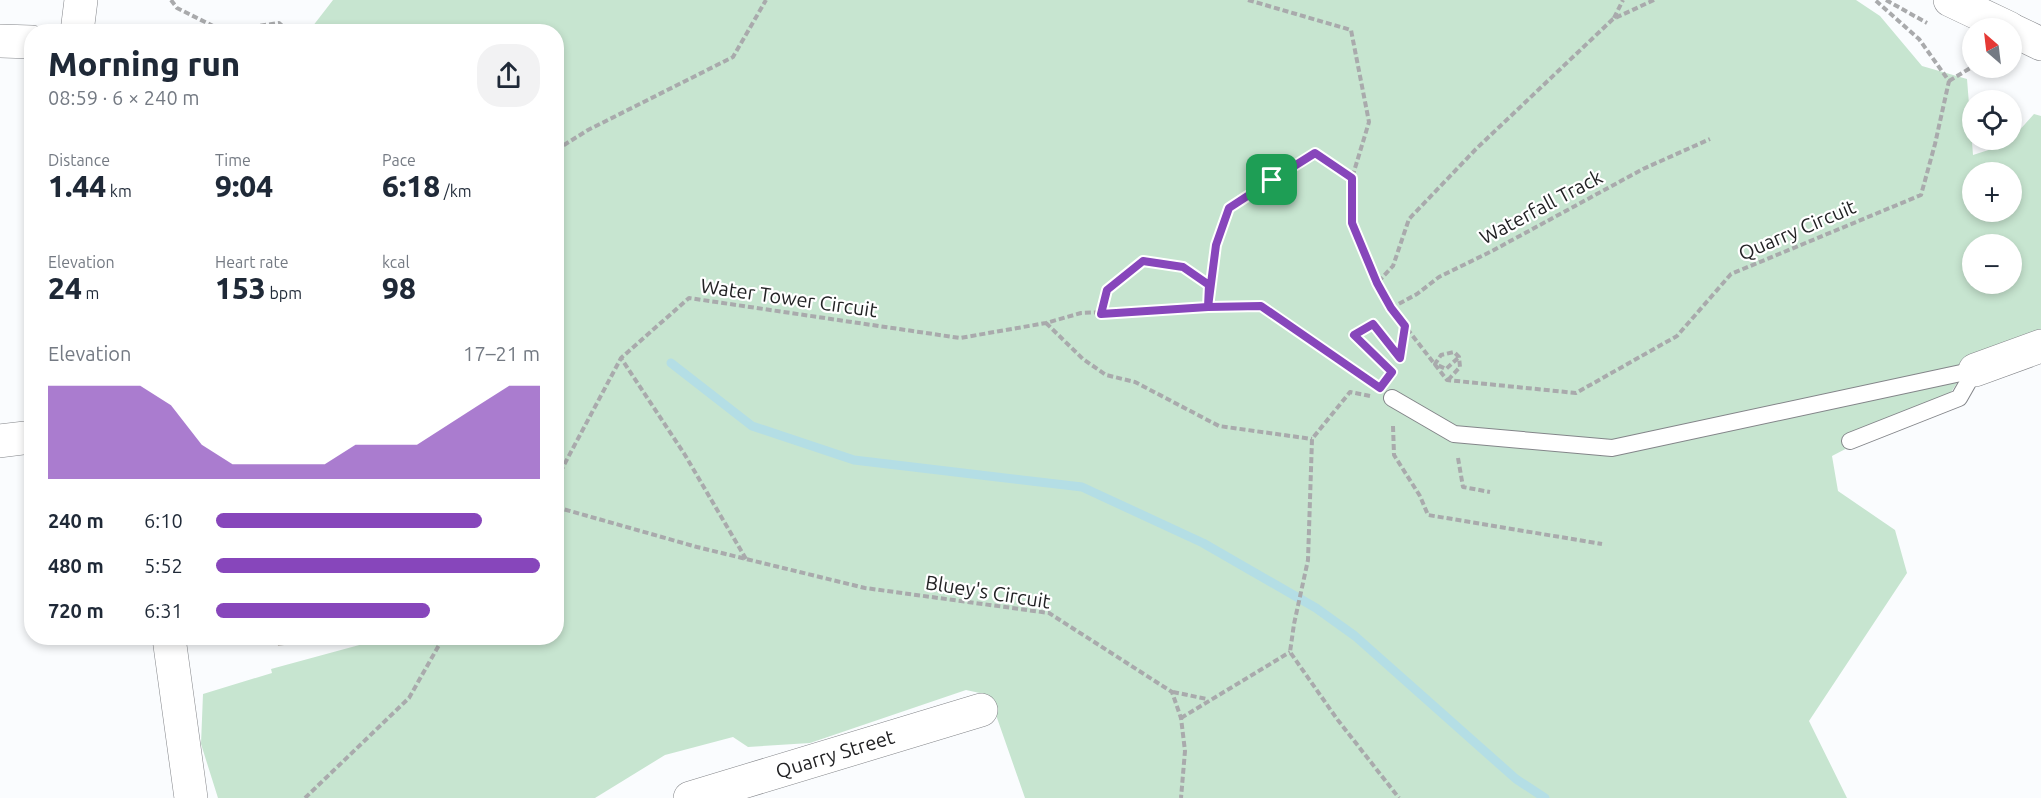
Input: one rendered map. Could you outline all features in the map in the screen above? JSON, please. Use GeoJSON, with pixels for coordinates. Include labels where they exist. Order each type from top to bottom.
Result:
{"type":"FeatureCollection","features":[{"type":"Feature","properties":{"kind":"street"},"geometry":{"type":"LineString","coordinates":[[78,24],[81,0]]}},
{"type":"Feature","properties":{"kind":"street"},"geometry":{"type":"LineString","coordinates":[[1950,0],[1987,18]]}},
{"type":"Feature","properties":{"kind":"street"},"geometry":{"type":"LineString","coordinates":[[2022,35],[2041,44]]}},
{"type":"Feature","properties":{"kind":"street"},"geometry":{"type":"LineString","coordinates":[[0,41],[24,42]]}},
{"type":"Feature","properties":{"kind":"street"},"geometry":{"type":"LineString","coordinates":[[1975,370],[2041,346]]}},
{"type":"Feature","properties":{"kind":"street"},"geometry":{"type":"LineString","coordinates":[[0,441],[24,438]]}},
{"type":"Feature","properties":{"kind":"street"},"geometry":{"type":"LineString","coordinates":[[170,645],[191,798]]}},
{"type":"Feature","properties":{"kind":"street","name":"Quarry Street"},"geometry":{"type":"LineString","coordinates":[[690,798],[981,710]]}},
{"type":"Feature","properties":{"kind":"lane"},"geometry":{"type":"LineString","coordinates":[[1386,393],[1455,434],[1612,448],[1975,370]]}},
{"type":"Feature","properties":{"kind":"lane"},"geometry":{"type":"LineString","coordinates":[[1850,441],[1959,398],[1975,370]]}},
{"type":"Feature","properties":{"kind":"path"},"geometry":{"type":"LineString","coordinates":[[171,0],[177,8],[209,24]]}},
{"type":"Feature","properties":{"kind":"path"},"geometry":{"type":"LineString","coordinates":[[564,145],[588,130],[733,57],[766,0]]}},
{"type":"Feature","properties":{"kind":"path"},"geometry":{"type":"LineString","coordinates":[[1248,0],[1351,30],[1369,122],[1352,178],[1352,223],[1377,283],[1391,308],[1405,326],[1448,380],[1460,367],[1459,357],[1454,352],[1441,355],[1435,364],[1446,369],[1459,357]]}},
{"type":"Feature","properties":{"kind":"path"},"geometry":{"type":"LineString","coordinates":[[1613,19],[1623,0]]}},
{"type":"Feature","properties":{"kind":"path"},"geometry":{"type":"LineString","coordinates":[[1377,283],[1393,266],[1408,219],[1476,149],[1613,19],[1654,0]]}},
{"type":"Feature","properties":{"kind":"path"},"geometry":{"type":"LineString","coordinates":[[1875,0],[1919,39],[1949,81],[1962,73]]}},
{"type":"Feature","properties":{"kind":"path","name":"Quarry Circuit"},"geometry":{"type":"LineString","coordinates":[[1448,380],[1576,393],[1677,336],[1731,274],[1921,195],[1949,81]]}},
{"type":"Feature","properties":{"kind":"path","name":"Waterfall Track"},"geometry":{"type":"LineString","coordinates":[[1391,308],[1417,294],[1439,277],[1612,186],[1710,139]]}},
{"type":"Feature","properties":{"kind":"path"},"geometry":{"type":"LineString","coordinates":[[1208,307],[1209,285],[1216,245],[1229,208],[1315,153],[1352,178]]}},
{"type":"Feature","properties":{"kind":"path"},"geometry":{"type":"LineString","coordinates":[[1101,314],[1107,290],[1143,261],[1183,267],[1209,285]]}},
{"type":"Feature","properties":{"kind":"path","name":"Water Tower Circuit"},"geometry":{"type":"LineString","coordinates":[[621,358],[688,298],[960,338],[1046,323],[1081,313],[1261,306],[1386,393]]}},
{"type":"Feature","properties":{"kind":"path"},"geometry":{"type":"LineString","coordinates":[[1046,323],[1083,359],[1106,375],[1135,382],[1219,426],[1312,439]]}},
{"type":"Feature","properties":{"kind":"path"},"geometry":{"type":"LineString","coordinates":[[1386,380],[1392,372],[1354,335],[1373,324],[1400,358],[1405,326]]}},
{"type":"Feature","properties":{"kind":"path"},"geometry":{"type":"LineString","coordinates":[[564,465],[621,358],[685,455],[746,559]]}},
{"type":"Feature","properties":{"kind":"path"},"geometry":{"type":"LineString","coordinates":[[1362,395],[1350,392],[1312,439],[1308,560],[1290,652],[1337,719],[1399,798]]}},
{"type":"Feature","properties":{"kind":"path"},"geometry":{"type":"LineString","coordinates":[[1386,393],[1394,455],[1420,496],[1428,515],[1602,544]]}},
{"type":"Feature","properties":{"kind":"path"},"geometry":{"type":"LineString","coordinates":[[1455,434],[1463,487],[1490,492]]}},
{"type":"Feature","properties":{"kind":"path"},"geometry":{"type":"LineString","coordinates":[[564,509],[746,559]]}},
{"type":"Feature","properties":{"kind":"path","name":"Bluey's Circuit"},"geometry":{"type":"LineString","coordinates":[[746,559],[865,588],[1049,614],[1172,692],[1208,700]]}},
{"type":"Feature","properties":{"kind":"path"},"geometry":{"type":"LineString","coordinates":[[305,798],[409,698],[439,645]]}},
{"type":"Feature","properties":{"kind":"path"},"geometry":{"type":"LineString","coordinates":[[1181,718],[1290,652]]}},
{"type":"Feature","properties":{"kind":"path"},"geometry":{"type":"LineString","coordinates":[[1172,692],[1181,718],[1185,752],[1181,798]]}},
{"type":"Feature","properties":{"kind":"green space"},"geometry":{"type":"Polygon","coordinates":[[[333,0],[1856,0],[1880,16],[1922,66],[1967,79],[1968,90],[1962,90],[1962,150],[1973,150],[1973,155],[1988,150],[2022,150],[2022,127],[2034,114],[2041,116],[2041,335],[1972,361],[1949,395],[1832,456],[1838,491],[1895,530],[1907,573],[1809,721],[1847,798],[1025,798],[989,695],[966,690],[810,743],[748,747],[733,737],[665,755],[595,798],[218,798],[201,744],[203,694],[272,673],[271,669],[359,645],[564,645],[564,24],[314,24],[333,0]]]}},
{"type":"Feature","properties":{"kind":"waterway"},"geometry":{"type":"LineString","coordinates":[[671,363],[752,426],[854,460],[1082,487],[1203,543],[1316,608],[1355,636],[1516,779],[1545,798]]}},
{"type":"Feature","properties":{"kind":"route"},"geometry":{"type":"LineString","coordinates":[[1272,180],[1229,208],[1216,245],[1209,285],[1208,307],[1101,314],[1107,290],[1143,261],[1183,267],[1209,285],[1208,307],[1261,306],[1380,388],[1392,372],[1354,335],[1373,324],[1400,358],[1405,326],[1391,308],[1377,283],[1352,223],[1352,178],[1315,153],[1272,180]]}}]}
